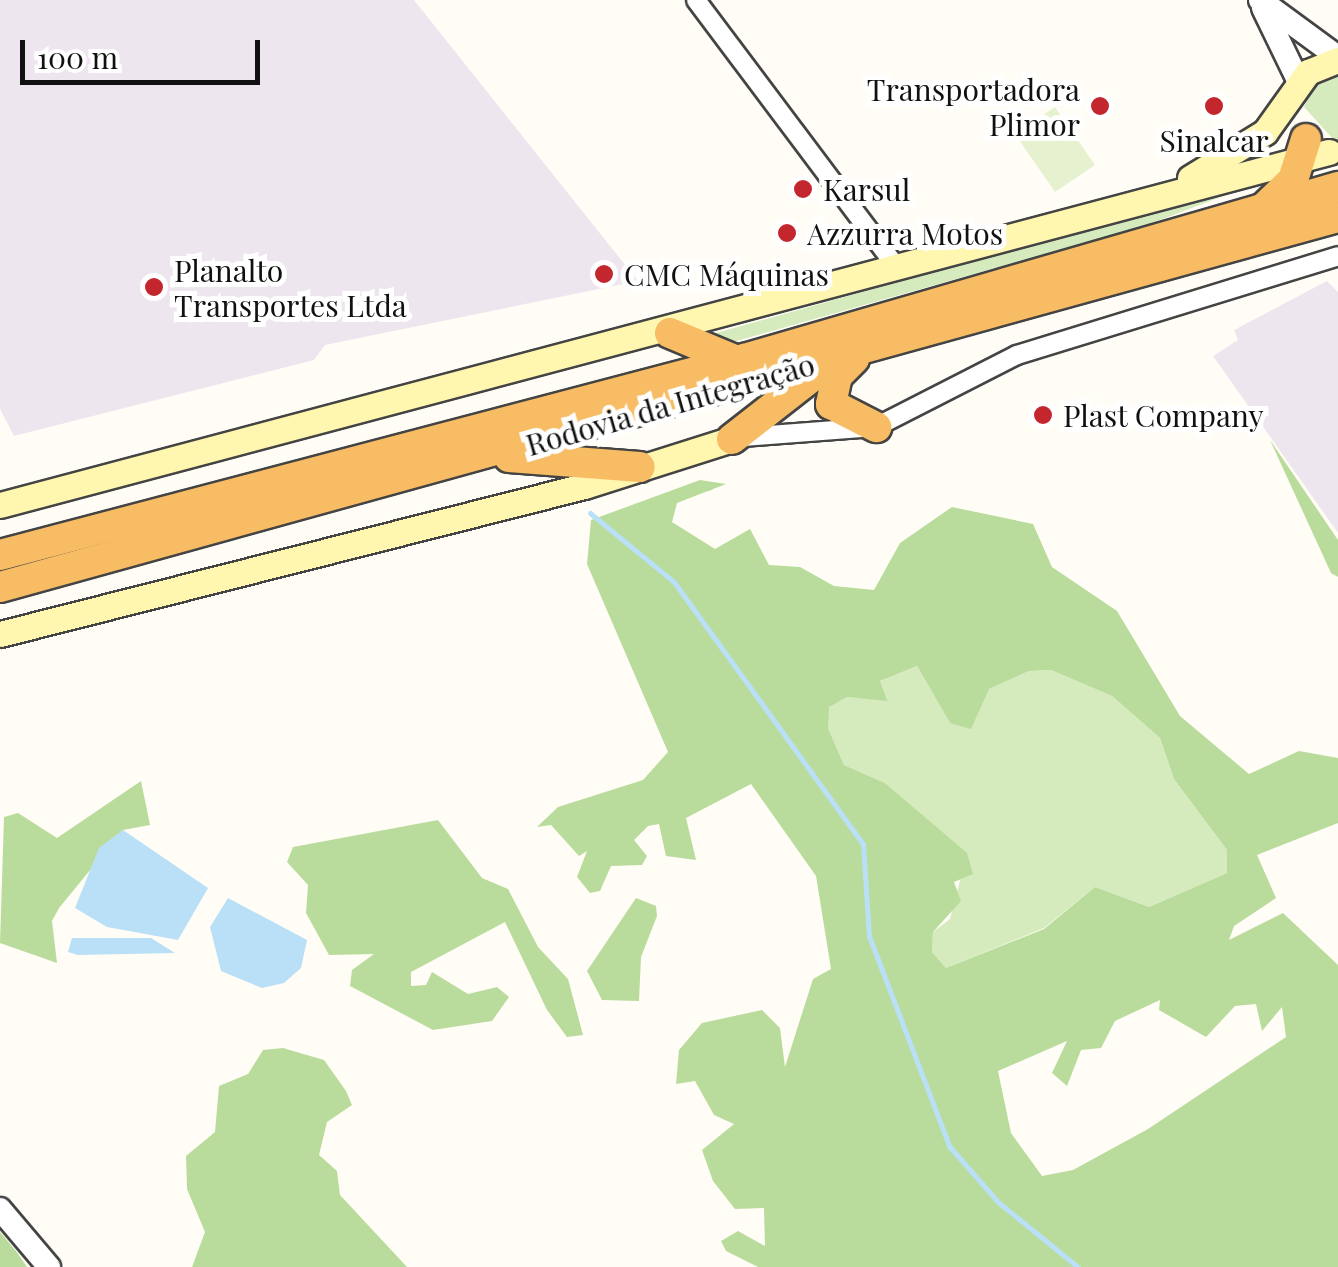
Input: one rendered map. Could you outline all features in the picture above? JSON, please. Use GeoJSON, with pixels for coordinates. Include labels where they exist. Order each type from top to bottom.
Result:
{"type":"FeatureCollection","features":[{"type":"Feature","properties":{"kind":"highway"},"geometry":{"type":"LineString","coordinates":[[1258,213],[1284,193],[1318,151]]}},
{"type":"Feature","properties":{"kind":"highway","name":"Rodovia da Integração"},"geometry":{"type":"LineString","coordinates":[[0,555],[736,361],[1338,187]]}},
{"type":"Feature","properties":{"kind":"highway","name":"Rodovia da Integração"},"geometry":{"type":"LineString","coordinates":[[0,587],[139,552],[1338,217]]}},
{"type":"Feature","properties":{"kind":"highway"},"geometry":{"type":"LineString","coordinates":[[670,333],[736,361]]}},
{"type":"Feature","properties":{"kind":"highway"},"geometry":{"type":"LineString","coordinates":[[850,354],[828,394],[836,412],[876,426]]}},
{"type":"Feature","properties":{"kind":"highway"},"geometry":{"type":"LineString","coordinates":[[732,439],[850,354]]}},
{"type":"Feature","properties":{"kind":"highway"},"geometry":{"type":"LineString","coordinates":[[486,456],[640,467]]}},
{"type":"Feature","properties":{"kind":"highway"},"geometry":{"type":"LineString","coordinates":[[0,542],[86,531]]}},
{"type":"Feature","properties":{"kind":"highway"},"geometry":{"type":"LineString","coordinates":[[0,603],[139,552]]}},
{"type":"Feature","properties":{"kind":"main road"},"geometry":{"type":"LineString","coordinates":[[1164,193],[1338,59]]}},
{"type":"Feature","properties":{"kind":"main road"},"geometry":{"type":"LineString","coordinates":[[0,505],[670,333],[1318,151],[1295,93]]}},
{"type":"Feature","properties":{"kind":"main road"},"geometry":{"type":"LineString","coordinates":[[0,634],[640,467],[732,439]]}},
{"type":"Feature","properties":{"kind":"street"},"geometry":{"type":"LineString","coordinates":[[1259,0],[1338,59]]}},
{"type":"Feature","properties":{"kind":"street"},"geometry":{"type":"LineString","coordinates":[[1259,0],[1295,93]]}},
{"type":"Feature","properties":{"kind":"street"},"geometry":{"type":"LineString","coordinates":[[703,4],[898,269]]}},
{"type":"Feature","properties":{"kind":"street"},"geometry":{"type":"LineString","coordinates":[[732,439],[876,426],[1017,355],[1338,256]]}},
{"type":"Feature","properties":{"kind":"street"},"geometry":{"type":"LineString","coordinates":[[0,1210],[49,1267]]}},
{"type":"Feature","properties":{"kind":"shaded area"},"geometry":{"type":"Polygon","coordinates":[[[0,0],[414,0],[638,281],[325,345],[314,360],[14,436],[0,409],[0,0]]]}},
{"type":"Feature","properties":{"kind":"shaded area"},"geometry":{"type":"Polygon","coordinates":[[[1327,281],[1338,292],[1338,533],[1213,356],[1238,340],[1234,330],[1327,281]]]}},
{"type":"Feature","properties":{"kind":"green space"},"geometry":{"type":"Polygon","coordinates":[[[1338,70],[1338,139],[1333,139],[1304,107],[1316,79],[1338,70]]]}},
{"type":"Feature","properties":{"kind":"green space"},"geometry":{"type":"Polygon","coordinates":[[[1055,107],[1095,165],[1055,192],[1015,134],[1055,107]]]}},
{"type":"Feature","properties":{"kind":"green space"},"geometry":{"type":"Polygon","coordinates":[[[1276,176],[1147,225],[726,344],[702,337],[1276,176]]]}},
{"type":"Feature","properties":{"kind":"green space"},"geometry":{"type":"Polygon","coordinates":[[[1270,440],[1338,540],[1338,577],[1331,573],[1270,440]]]}},
{"type":"Feature","properties":{"kind":"green space"},"geometry":{"type":"Polygon","coordinates":[[[700,480],[726,484],[677,503],[672,522],[715,549],[750,529],[769,565],[800,567],[834,586],[874,590],[900,543],[952,507],[1033,524],[1052,567],[1117,611],[1180,716],[1249,774],[1299,751],[1338,758],[1338,823],[1257,855],[1276,898],[1234,926],[1229,940],[1283,913],[1338,965],[1338,1267],[758,1267],[726,1251],[721,1241],[738,1231],[765,1246],[764,1208],[735,1209],[713,1181],[702,1150],[734,1124],[714,1115],[695,1081],[676,1084],[679,1050],[702,1023],[762,1010],[780,1028],[785,1067],[813,979],[831,969],[816,876],[751,784],[686,818],[696,860],[666,856],[659,824],[648,826],[634,840],[647,856],[642,865],[611,866],[600,891],[590,893],[577,877],[587,851],[579,856],[551,825],[537,827],[558,807],[643,780],[668,752],[587,564],[591,520],[700,480]],[[917,666],[880,681],[888,701],[847,697],[829,707],[828,728],[844,765],[885,783],[967,853],[973,874],[954,882],[961,901],[933,932],[932,952],[946,968],[1044,929],[1095,887],[1149,907],[1227,873],[1227,850],[1174,779],[1160,738],[1112,696],[1051,670],[1029,671],[989,689],[971,729],[950,723],[917,666]],[[1160,1000],[1115,1021],[1101,1048],[1081,1050],[1067,1086],[1052,1073],[1067,1041],[998,1071],[1011,1133],[1042,1176],[1073,1170],[1148,1129],[1286,1037],[1282,1007],[1262,1031],[1256,1004],[1235,1006],[1206,1037],[1159,1010],[1160,1000]]]}},
{"type":"Feature","properties":{"kind":"green space"},"geometry":{"type":"Polygon","coordinates":[[[917,666],[950,723],[989,689],[1029,671],[1051,670],[1112,696],[1160,738],[1174,779],[1227,850],[1227,873],[1149,907],[1095,887],[1044,928],[946,968],[932,952],[933,932],[950,919],[967,854],[885,783],[844,765],[828,728],[828,707],[847,697],[888,700],[880,681],[917,666]]]}},
{"type":"Feature","properties":{"kind":"green space"},"geometry":{"type":"Polygon","coordinates":[[[141,781],[150,825],[123,830],[59,908],[52,921],[57,963],[0,943],[4,817],[18,813],[57,838],[141,781]]]}},
{"type":"Feature","properties":{"kind":"green space"},"geometry":{"type":"Polygon","coordinates":[[[438,820],[482,878],[508,889],[538,947],[568,979],[583,1035],[567,1037],[547,1010],[505,922],[411,972],[411,986],[426,985],[432,972],[468,994],[497,987],[509,997],[492,1021],[433,1030],[350,986],[352,970],[374,954],[329,955],[306,913],[308,885],[287,862],[293,847],[438,820]]]}},
{"type":"Feature","properties":{"kind":"green space"},"geometry":{"type":"Polygon","coordinates":[[[636,898],[656,906],[657,916],[641,957],[639,1001],[602,1000],[587,971],[636,898]]]}},
{"type":"Feature","properties":{"kind":"green space"},"geometry":{"type":"Polygon","coordinates":[[[283,1048],[324,1060],[346,1091],[352,1105],[327,1122],[319,1155],[337,1171],[340,1195],[407,1267],[192,1267],[205,1232],[187,1189],[186,1156],[215,1132],[219,1086],[248,1074],[263,1050],[283,1048]]]}},
{"type":"Feature","properties":{"kind":"green space"},"geometry":{"type":"Polygon","coordinates":[[[0,1232],[16,1251],[27,1267],[0,1267],[0,1232]]]}},
{"type":"Feature","properties":{"kind":"water"},"geometry":{"type":"Polygon","coordinates":[[[123,830],[208,888],[178,940],[107,927],[75,908],[99,848],[123,830]]]}},
{"type":"Feature","properties":{"kind":"water"},"geometry":{"type":"Polygon","coordinates":[[[228,898],[307,940],[301,968],[284,983],[262,988],[221,971],[210,927],[228,898]]]}},
{"type":"Feature","properties":{"kind":"water"},"geometry":{"type":"Polygon","coordinates":[[[72,938],[151,938],[175,953],[78,955],[68,952],[72,938]]]}},
{"type":"Feature","properties":{"kind":"waterway"},"geometry":{"type":"LineString","coordinates":[[590,513],[674,582],[863,844],[869,936],[949,1146],[998,1202],[1078,1267]]}},
{"type":"Feature","properties":{"kind":"place","name":"Transportadora Plimor"},"geometry":{"type":"Point","coordinates":[1100,106]}},
{"type":"Feature","properties":{"kind":"place","name":"Sinalcar"},"geometry":{"type":"Point","coordinates":[1214,106]}},
{"type":"Feature","properties":{"kind":"place","name":"Karsul"},"geometry":{"type":"Point","coordinates":[803,189]}},
{"type":"Feature","properties":{"kind":"place","name":"Azzurra Motos"},"geometry":{"type":"Point","coordinates":[787,233]}},
{"type":"Feature","properties":{"kind":"place","name":"CMC Máquinas"},"geometry":{"type":"Point","coordinates":[604,274]}},
{"type":"Feature","properties":{"kind":"place","name":"Planalto Transportes Ltda"},"geometry":{"type":"Point","coordinates":[154,287]}},
{"type":"Feature","properties":{"kind":"place","name":"Plast Company"},"geometry":{"type":"Point","coordinates":[1043,415]}}]}
